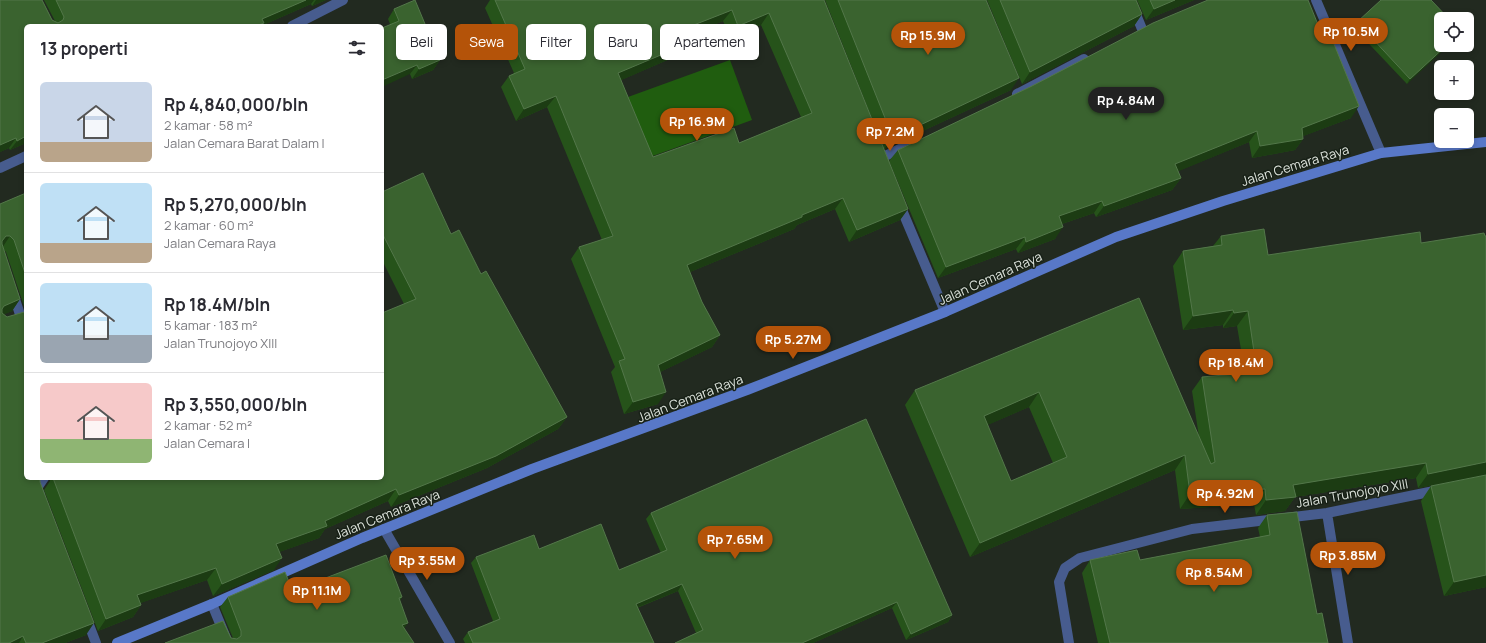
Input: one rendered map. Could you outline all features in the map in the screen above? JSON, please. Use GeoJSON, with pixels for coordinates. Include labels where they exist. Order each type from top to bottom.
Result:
{"type":"FeatureCollection","features":[{"type":"Feature","properties":{"kind":"main road","name":"Jalan Cemara Raya"},"geometry":{"type":"LineString","coordinates":[[123,642],[384,529],[532,469],[747,390],[945,312],[1116,237],[1223,201],[1382,153],[1486,142]]}},
{"type":"Feature","properties":{"kind":"street"},"geometry":{"type":"LineString","coordinates":[[296,24],[343,0]]}},
{"type":"Feature","properties":{"kind":"street"},"geometry":{"type":"LineString","coordinates":[[1130,0],[1142,29]]}},
{"type":"Feature","properties":{"kind":"street"},"geometry":{"type":"LineString","coordinates":[[1316,0],[1382,153]]}},
{"type":"Feature","properties":{"kind":"street"},"geometry":{"type":"LineString","coordinates":[[1005,99],[1017,89],[1094,54]]}},
{"type":"Feature","properties":{"kind":"street"},"geometry":{"type":"LineString","coordinates":[[881,158],[915,142]]}},
{"type":"Feature","properties":{"kind":"street"},"geometry":{"type":"LineString","coordinates":[[0,168],[24,157]]}},
{"type":"Feature","properties":{"kind":"street"},"geometry":{"type":"LineString","coordinates":[[896,195],[945,312]]}},
{"type":"Feature","properties":{"kind":"street"},"geometry":{"type":"LineString","coordinates":[[9,282],[17,317],[24,329]]}},
{"type":"Feature","properties":{"kind":"street"},"geometry":{"type":"LineString","coordinates":[[43,480],[38,488],[44,507]]}},
{"type":"Feature","properties":{"kind":"street","name":"Jalan Trunojoyo XIII"},"geometry":{"type":"LineString","coordinates":[[1069,643],[1059,582],[1065,568],[1080,558],[1192,529],[1326,513],[1448,488]]}},
{"type":"Feature","properties":{"kind":"street"},"geometry":{"type":"LineString","coordinates":[[1326,513],[1348,643]]}},
{"type":"Feature","properties":{"kind":"street"},"geometry":{"type":"LineString","coordinates":[[384,529],[450,643]]}},
{"type":"Feature","properties":{"kind":"street"},"geometry":{"type":"LineString","coordinates":[[212,604],[228,643]]}},
{"type":"Feature","properties":{"kind":"street"},"geometry":{"type":"LineString","coordinates":[[82,608],[96,643]]}},
{"type":"Feature","properties":{"kind":"green space"},"geometry":{"type":"Polygon","coordinates":[[[730,60],[752,120],[650,157],[628,97],[730,60]]]}},
{"type":"Feature","properties":{"kind":"building"},"geometry":{"type":"Polygon","coordinates":[[[0,0],[42,0],[52,20],[58,23],[63,20],[64,17],[56,0],[306,0],[262,19],[264,23],[261,24],[24,24],[24,137],[17,141],[16,138],[0,145],[0,0]]]}},
{"type":"Feature","properties":{"kind":"building"},"geometry":{"type":"Polygon","coordinates":[[[415,0],[425,24],[396,24],[396,60],[440,60],[419,69],[417,65],[384,79],[384,27],[399,21],[394,9],[415,0]]]}},
{"type":"Feature","properties":{"kind":"building"},"geometry":{"type":"Polygon","coordinates":[[[495,0],[824,0],[908,209],[857,230],[843,198],[802,215],[802,217],[687,265],[702,302],[720,335],[658,365],[666,392],[633,402],[619,361],[625,359],[579,247],[613,236],[556,96],[524,109],[509,76],[525,69],[518,53],[518,24],[505,24],[495,0]],[[732,10],[696,24],[660,24],[660,55],[652,59],[652,24],[594,24],[594,60],[649,60],[618,73],[653,157],[734,128],[739,143],[812,113],[769,13],[743,24],[737,24],[732,10]]]}},
{"type":"Feature","properties":{"kind":"building"},"geometry":{"type":"Polygon","coordinates":[[[838,0],[986,0],[1019,78],[893,138],[838,0]]]}},
{"type":"Feature","properties":{"kind":"building"},"geometry":{"type":"Polygon","coordinates":[[[1000,0],[1136,0],[1142,14],[1030,72],[1000,0]]]}},
{"type":"Feature","properties":{"kind":"building"},"geometry":{"type":"Polygon","coordinates":[[[1150,0],[1175,0],[1154,9],[1150,0]]]}},
{"type":"Feature","properties":{"kind":"building"},"geometry":{"type":"Polygon","coordinates":[[[1208,0],[1308,0],[1323,37],[1330,34],[1359,106],[1302,128],[1303,139],[1260,146],[1257,131],[1175,164],[1181,178],[1104,206],[1102,201],[1059,216],[1063,227],[1026,242],[1025,237],[946,267],[898,150],[1030,87],[1153,23],[1208,0]]]}},
{"type":"Feature","properties":{"kind":"building"},"geometry":{"type":"Polygon","coordinates":[[[1381,0],[1431,0],[1442,12],[1434,12],[1434,52],[1439,52],[1410,79],[1357,22],[1381,0]]]}},
{"type":"Feature","properties":{"kind":"building"},"geometry":{"type":"Polygon","coordinates":[[[423,173],[451,234],[459,230],[481,274],[486,271],[567,417],[496,456],[399,495],[396,489],[325,521],[327,526],[276,544],[282,558],[222,584],[216,568],[137,595],[141,605],[106,619],[54,480],[384,480],[384,312],[416,299],[384,237],[384,191],[423,173]]]}},
{"type":"Feature","properties":{"kind":"building"},"geometry":{"type":"Polygon","coordinates":[[[24,194],[24,270],[14,240],[10,236],[6,236],[2,241],[20,299],[4,306],[2,313],[7,317],[24,312],[24,480],[40,480],[94,623],[42,643],[26,643],[23,636],[9,643],[0,643],[0,204],[24,194]]]}},
{"type":"Feature","properties":{"kind":"building"},"geometry":{"type":"Polygon","coordinates":[[[1264,229],[1268,255],[1420,232],[1421,243],[1484,233],[1486,236],[1486,462],[1428,474],[1426,463],[1293,485],[1296,497],[1266,500],[1265,489],[1190,494],[1185,455],[980,543],[915,390],[1139,298],[1211,464],[1215,462],[1202,377],[1257,372],[1248,311],[1234,313],[1233,310],[1193,316],[1183,251],[1222,245],[1221,236],[1264,229]],[[1039,392],[984,416],[1011,481],[1067,457],[1039,392]]]}},
{"type":"Feature","properties":{"kind":"building"},"geometry":{"type":"Polygon","coordinates":[[[866,419],[952,615],[911,634],[897,602],[802,643],[675,643],[703,630],[682,584],[636,604],[654,643],[473,643],[468,632],[500,619],[476,557],[534,535],[539,549],[601,524],[619,570],[667,550],[651,513],[866,419]]]}},
{"type":"Feature","properties":{"kind":"building"},"geometry":{"type":"Polygon","coordinates":[[[1486,475],[1486,575],[1454,582],[1431,486],[1486,475]]]}},
{"type":"Feature","properties":{"kind":"building"},"geometry":{"type":"Polygon","coordinates":[[[1297,512],[1317,614],[1322,613],[1328,643],[1110,643],[1090,560],[1137,550],[1140,560],[1270,535],[1267,515],[1297,512]]]}},
{"type":"Feature","properties":{"kind":"building"},"geometry":{"type":"Polygon","coordinates":[[[386,555],[402,597],[399,598],[408,623],[402,625],[414,643],[165,643],[223,621],[231,638],[237,639],[241,636],[241,631],[228,597],[285,572],[291,587],[315,582],[386,555]]]}}]}
